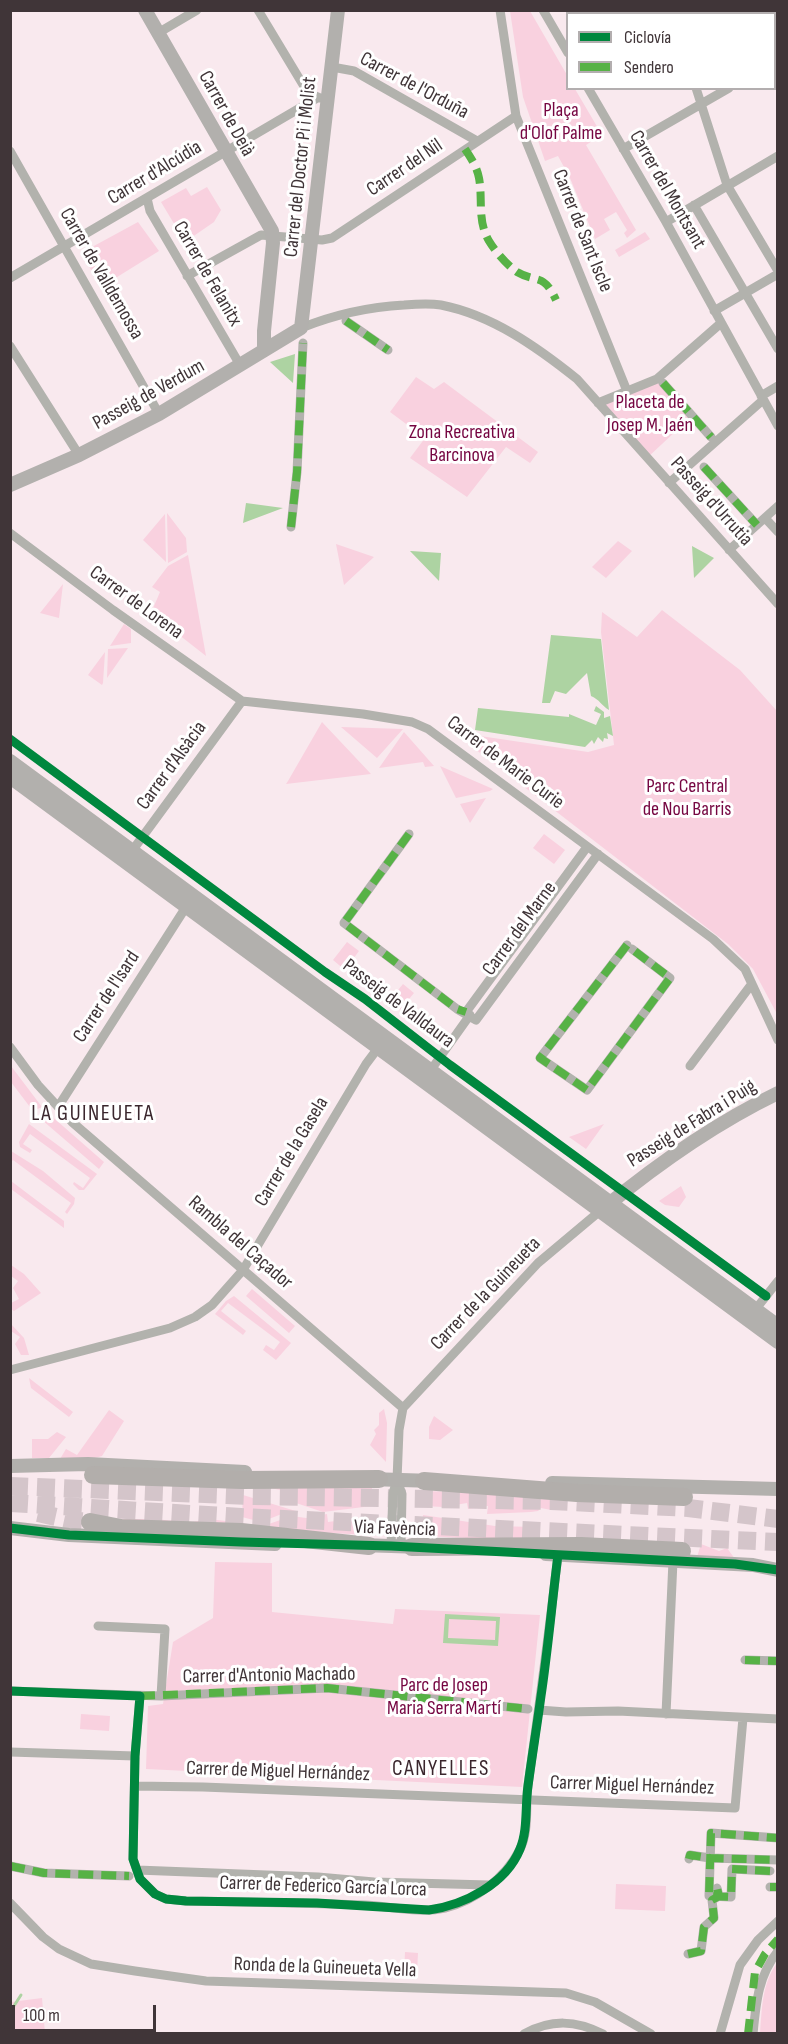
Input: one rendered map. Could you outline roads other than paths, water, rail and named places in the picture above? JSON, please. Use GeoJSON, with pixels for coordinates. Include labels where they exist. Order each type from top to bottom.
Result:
{"type":"FeatureCollection","features":[{"type":"Feature","properties":{"kind":"highway"},"geometry":{"type":"LineString","coordinates":[[93,1475],[242,1480],[388,1480]]}},
{"type":"Feature","properties":{"kind":"highway"},"geometry":{"type":"LineString","coordinates":[[424,1481],[577,1493],[684,1497]]}},
{"type":"Feature","properties":{"kind":"highway"},"geometry":{"type":"LineString","coordinates":[[90,1522],[121,1528],[241,1532],[369,1545]]}},
{"type":"Feature","properties":{"kind":"highway"},"geometry":{"type":"LineString","coordinates":[[401,1546],[581,1546],[678,1556]]}},
{"type":"Feature","properties":{"kind":"main road","name":"Carrer de Deià"},"geometry":{"type":"LineString","coordinates":[[145,10],[273,236]]}},
{"type":"Feature","properties":{"kind":"main road","name":"Carrer del Doctor Pi i Molist"},"geometry":{"type":"LineString","coordinates":[[302,328],[312,239],[322,99],[332,67],[338,10]]}},
{"type":"Feature","properties":{"kind":"main road"},"geometry":{"type":"LineString","coordinates":[[264,350],[273,236]]}},
{"type":"Feature","properties":{"kind":"main road","name":"Passeig de Verdum"},"geometry":{"type":"LineString","coordinates":[[10,485],[79,455],[159,414],[302,328]]}},
{"type":"Feature","properties":{"kind":"main road","name":"Passeig de Valldaura"},"geometry":{"type":"LineString","coordinates":[[10,761],[129,857],[186,907],[378,1048],[427,1076]]}},
{"type":"Feature","properties":{"kind":"main road","name":"Passeig de Valldaura"},"geometry":{"type":"LineString","coordinates":[[10,777],[129,857],[605,1207],[777,1326]]}},
{"type":"Feature","properties":{"kind":"main road","name":"Passeig de Fabra i Puig"},"geometry":{"type":"LineString","coordinates":[[605,1207],[622,1192],[714,1129],[777,1094]]}},
{"type":"Feature","properties":{"kind":"main road","name":"Passeig de Valldaura"},"geometry":{"type":"LineString","coordinates":[[605,1207],[777,1342]]}},
{"type":"Feature","properties":{"kind":"main road"},"geometry":{"type":"LineString","coordinates":[[10,1466],[93,1464],[388,1480],[777,1489]]}},
{"type":"Feature","properties":{"kind":"main road","name":"Via Favència"},"geometry":{"type":"LineString","coordinates":[[10,1528],[69,1535],[401,1546],[558,1555],[678,1556],[777,1570]]}},
{"type":"Feature","properties":{"kind":"street"},"geometry":{"type":"LineString","coordinates":[[158,33],[197,10]]}},
{"type":"Feature","properties":{"kind":"street"},"geometry":{"type":"LineString","coordinates":[[258,10],[308,93],[322,99]]}},
{"type":"Feature","properties":{"kind":"street","name":"Carrer de Sant Iscle"},"geometry":{"type":"LineString","coordinates":[[500,10],[516,116],[627,391]]}},
{"type":"Feature","properties":{"kind":"street"},"geometry":{"type":"LineString","coordinates":[[543,10],[566,51]]}},
{"type":"Feature","properties":{"kind":"street","name":"Carrer de l'Orduña"},"geometry":{"type":"LineString","coordinates":[[332,67],[354,71],[477,141]]}},
{"type":"Feature","properties":{"kind":"street","name":"Carrer del Montsant"},"geometry":{"type":"LineString","coordinates":[[589,90],[666,222],[777,426]]}},
{"type":"Feature","properties":{"kind":"street"},"geometry":{"type":"LineString","coordinates":[[697,90],[727,185],[777,273],[714,311]]}},
{"type":"Feature","properties":{"kind":"street"},"geometry":{"type":"LineString","coordinates":[[623,149],[726,90]]}},
{"type":"Feature","properties":{"kind":"street","name":"Carrer d'Alcúdia"},"geometry":{"type":"LineString","coordinates":[[10,278],[225,152],[322,99]]}},
{"type":"Feature","properties":{"kind":"street","name":"Carrer del Nil"},"geometry":{"type":"LineString","coordinates":[[187,276],[257,236],[327,240],[338,235],[516,116]]}},
{"type":"Feature","properties":{"kind":"street","name":"Carrer de Valldemossa"},"geometry":{"type":"LineString","coordinates":[[10,151],[159,414]]}},
{"type":"Feature","properties":{"kind":"street"},"geometry":{"type":"LineString","coordinates":[[666,222],[777,156]]}},
{"type":"Feature","properties":{"kind":"street","name":"Carrer de Felanitx"},"geometry":{"type":"LineString","coordinates":[[147,198],[150,211],[240,366]]}},
{"type":"Feature","properties":{"kind":"street"},"geometry":{"type":"LineString","coordinates":[[694,205],[777,349]]}},
{"type":"Feature","properties":{"kind":"street","name":"Passeig d'Urrutia"},"geometry":{"type":"LineString","coordinates":[[302,328],[338,314],[378,306],[420,304],[451,308],[472,314],[505,329],[550,357],[577,379],[777,604]]}},
{"type":"Feature","properties":{"kind":"street"},"geometry":{"type":"LineString","coordinates":[[346,321],[388,350]]}},
{"type":"Feature","properties":{"kind":"street"},"geometry":{"type":"LineString","coordinates":[[598,403],[657,379],[721,323]]}},
{"type":"Feature","properties":{"kind":"street"},"geometry":{"type":"LineString","coordinates":[[291,526],[297,472],[303,343]]}},
{"type":"Feature","properties":{"kind":"street"},"geometry":{"type":"LineString","coordinates":[[10,346],[79,455]]}},
{"type":"Feature","properties":{"kind":"street"},"geometry":{"type":"LineString","coordinates":[[663,383],[711,437]]}},
{"type":"Feature","properties":{"kind":"street"},"geometry":{"type":"LineString","coordinates":[[669,483],[777,386]]}},
{"type":"Feature","properties":{"kind":"street"},"geometry":{"type":"LineString","coordinates":[[704,467],[761,522],[777,532]]}},
{"type":"Feature","properties":{"kind":"street"},"geometry":{"type":"LineString","coordinates":[[729,550],[777,506]]}},
{"type":"Feature","properties":{"kind":"street","name":"Carrer de Lorena"},"geometry":{"type":"LineString","coordinates":[[10,533],[113,610],[242,701]]}},
{"type":"Feature","properties":{"kind":"street","name":"Carrer de Marie Curie"},"geometry":{"type":"LineString","coordinates":[[242,701],[363,714],[412,722],[428,729],[713,939],[745,969],[777,1040]]}},
{"type":"Feature","properties":{"kind":"street","name":"Carrer d'Alsàcia"},"geometry":{"type":"LineString","coordinates":[[129,857],[242,701]]}},
{"type":"Feature","properties":{"kind":"street","name":"Passeig de Valldaura"},"geometry":{"type":"LineString","coordinates":[[409,834],[344,923],[457,1009],[468,1014]]}},
{"type":"Feature","properties":{"kind":"street","name":"Carrer del Marne"},"geometry":{"type":"LineString","coordinates":[[427,1076],[468,1014],[587,847]]}},
{"type":"Feature","properties":{"kind":"street","name":"Carrer del Marne"},"geometry":{"type":"LineString","coordinates":[[468,1014],[476,1020],[598,854]]}},
{"type":"Feature","properties":{"kind":"street","name":"Carrer de l'Isard"},"geometry":{"type":"LineString","coordinates":[[58,1107],[186,907]]}},
{"type":"Feature","properties":{"kind":"street"},"geometry":{"type":"LineString","coordinates":[[629,947],[670,978],[587,1090],[540,1058],[629,947]]}},
{"type":"Feature","properties":{"kind":"street"},"geometry":{"type":"LineString","coordinates":[[690,1066],[751,985]]}},
{"type":"Feature","properties":{"kind":"street","name":"Rambla del Caçador"},"geometry":{"type":"LineString","coordinates":[[10,1047],[38,1085],[72,1122],[403,1408]]}},
{"type":"Feature","properties":{"kind":"street","name":"Carrer de la Gasela"},"geometry":{"type":"LineString","coordinates":[[10,1370],[170,1328],[212,1305],[243,1270],[366,1064],[378,1048]]}},
{"type":"Feature","properties":{"kind":"street","name":"Carrer de la Guineueta"},"geometry":{"type":"LineString","coordinates":[[403,1408],[538,1263],[605,1207]]}},
{"type":"Feature","properties":{"kind":"street"},"geometry":{"type":"LineString","coordinates":[[736,1312],[755,1310],[777,1281]]}},
{"type":"Feature","properties":{"kind":"street"},"geometry":{"type":"LineString","coordinates":[[388,1480],[403,1408]]}},
{"type":"Feature","properties":{"kind":"street","name":"Via Favència"},"geometry":{"type":"LineString","coordinates":[[388,1480],[403,1499],[401,1546]]}},
{"type":"Feature","properties":{"kind":"street","name":"Carrer de Federico García Lorca"},"geometry":{"type":"LineString","coordinates":[[140,1696],[135,1756],[133,1873],[155,1894],[166,1899],[186,1901],[317,1903],[429,1910],[458,1904],[489,1885],[508,1868],[520,1850],[526,1826],[527,1800],[558,1555]]}},
{"type":"Feature","properties":{"kind":"street"},"geometry":{"type":"LineString","coordinates":[[666,1714],[678,1556]]}},
{"type":"Feature","properties":{"kind":"street"},"geometry":{"type":"LineString","coordinates":[[98,1626],[165,1629],[161,1696]]}},
{"type":"Feature","properties":{"kind":"street"},"geometry":{"type":"LineString","coordinates":[[745,1660],[777,1661]]}},
{"type":"Feature","properties":{"kind":"street","name":"Carrer d'Antonio Machado"},"geometry":{"type":"LineString","coordinates":[[10,1691],[161,1696],[327,1688],[528,1709]]}},
{"type":"Feature","properties":{"kind":"street"},"geometry":{"type":"LineString","coordinates":[[539,1710],[618,1711],[777,1719]]}},
{"type":"Feature","properties":{"kind":"street","name":"Carrer Miguel Hernández"},"geometry":{"type":"LineString","coordinates":[[527,1800],[735,1808],[743,1718]]}},
{"type":"Feature","properties":{"kind":"street"},"geometry":{"type":"LineString","coordinates":[[10,1752],[135,1756]]}},
{"type":"Feature","properties":{"kind":"street","name":"Carrer de Miguel Hernández"},"geometry":{"type":"LineString","coordinates":[[135,1786],[527,1800]]}},
{"type":"Feature","properties":{"kind":"street"},"geometry":{"type":"LineString","coordinates":[[688,1954],[701,1951],[705,1927],[714,1918],[712,1900],[715,1891],[710,1858],[711,1833],[777,1838]]}},
{"type":"Feature","properties":{"kind":"street"},"geometry":{"type":"LineString","coordinates":[[689,1859],[690,1855],[710,1858],[777,1860]]}},
{"type":"Feature","properties":{"kind":"street"},"geometry":{"type":"LineString","coordinates":[[10,1866],[45,1872],[110,1875],[133,1873]]}},
{"type":"Feature","properties":{"kind":"street"},"geometry":{"type":"LineString","coordinates":[[703,1874],[705,1888],[731,1897],[732,1869],[770,1871]]}},
{"type":"Feature","properties":{"kind":"street","name":"Carrer de Federico García Lorca"},"geometry":{"type":"LineString","coordinates":[[133,1873],[318,1877],[374,1882],[489,1885]]}},
{"type":"Feature","properties":{"kind":"street","name":"Ronda de la Guineueta Vella"},"geometry":{"type":"LineString","coordinates":[[10,1903],[52,1944],[91,1964],[206,1981],[566,1993],[595,2002],[651,2034]]}},
{"type":"Feature","properties":{"kind":"street"},"geometry":{"type":"LineString","coordinates":[[720,2034],[740,1965],[758,1940],[777,1921]]}},
{"type":"Feature","properties":{"kind":"street"},"geometry":{"type":"LineString","coordinates":[[753,2034],[760,1982],[770,1960],[777,1951]]}},
{"type":"Feature","properties":{"kind":"street"},"geometry":{"type":"LineString","coordinates":[[524,2034],[544,2025],[561,2022],[586,2027],[603,2034]]}},
{"type":"Feature","properties":{"kind":"waterway"},"geometry":{"type":"LineString","coordinates":[[10,2012],[21,1995]]}},
{"type":"Feature","properties":{"kind":"tunnel"},"geometry":{"type":"LineString","coordinates":[[10,1486],[252,1496],[551,1501],[688,1508],[778,1519]]}},
{"type":"Feature","properties":{"kind":"tunnel"},"geometry":{"type":"LineString","coordinates":[[10,1503],[241,1517],[778,1542]]}},
{"type":"Feature","properties":{"kind":"tunnel"},"geometry":{"type":"LineString","coordinates":[[38,1513],[90,1522]]}},
{"type":"Feature","properties":{"kind":"district","name":"LA GUINEUETA"},"geometry":{"type":"Point","coordinates":[93,1114]}},
{"type":"Feature","properties":{"kind":"district","name":"CANYELLES"},"geometry":{"type":"Point","coordinates":[441,1769]}},
{"type":"Feature","properties":{"kind":"park label","name":"Plaça d'Olof Palme"},"geometry":{"type":"Point","coordinates":[561,122]}},
{"type":"Feature","properties":{"kind":"park label","name":"Placeta de Josep M. Jaén"},"geometry":{"type":"Point","coordinates":[650,414]}},
{"type":"Feature","properties":{"kind":"park label","name":"Zona Recreativa Barcinova"},"geometry":{"type":"Point","coordinates":[462,444]}},
{"type":"Feature","properties":{"kind":"park label","name":"Parc Central de Nou Barris"},"geometry":{"type":"Point","coordinates":[687,798]}},
{"type":"Feature","properties":{"kind":"park label","name":"Parc de Josep Maria Serra Martí"},"geometry":{"type":"Point","coordinates":[444,1698]}}]}
